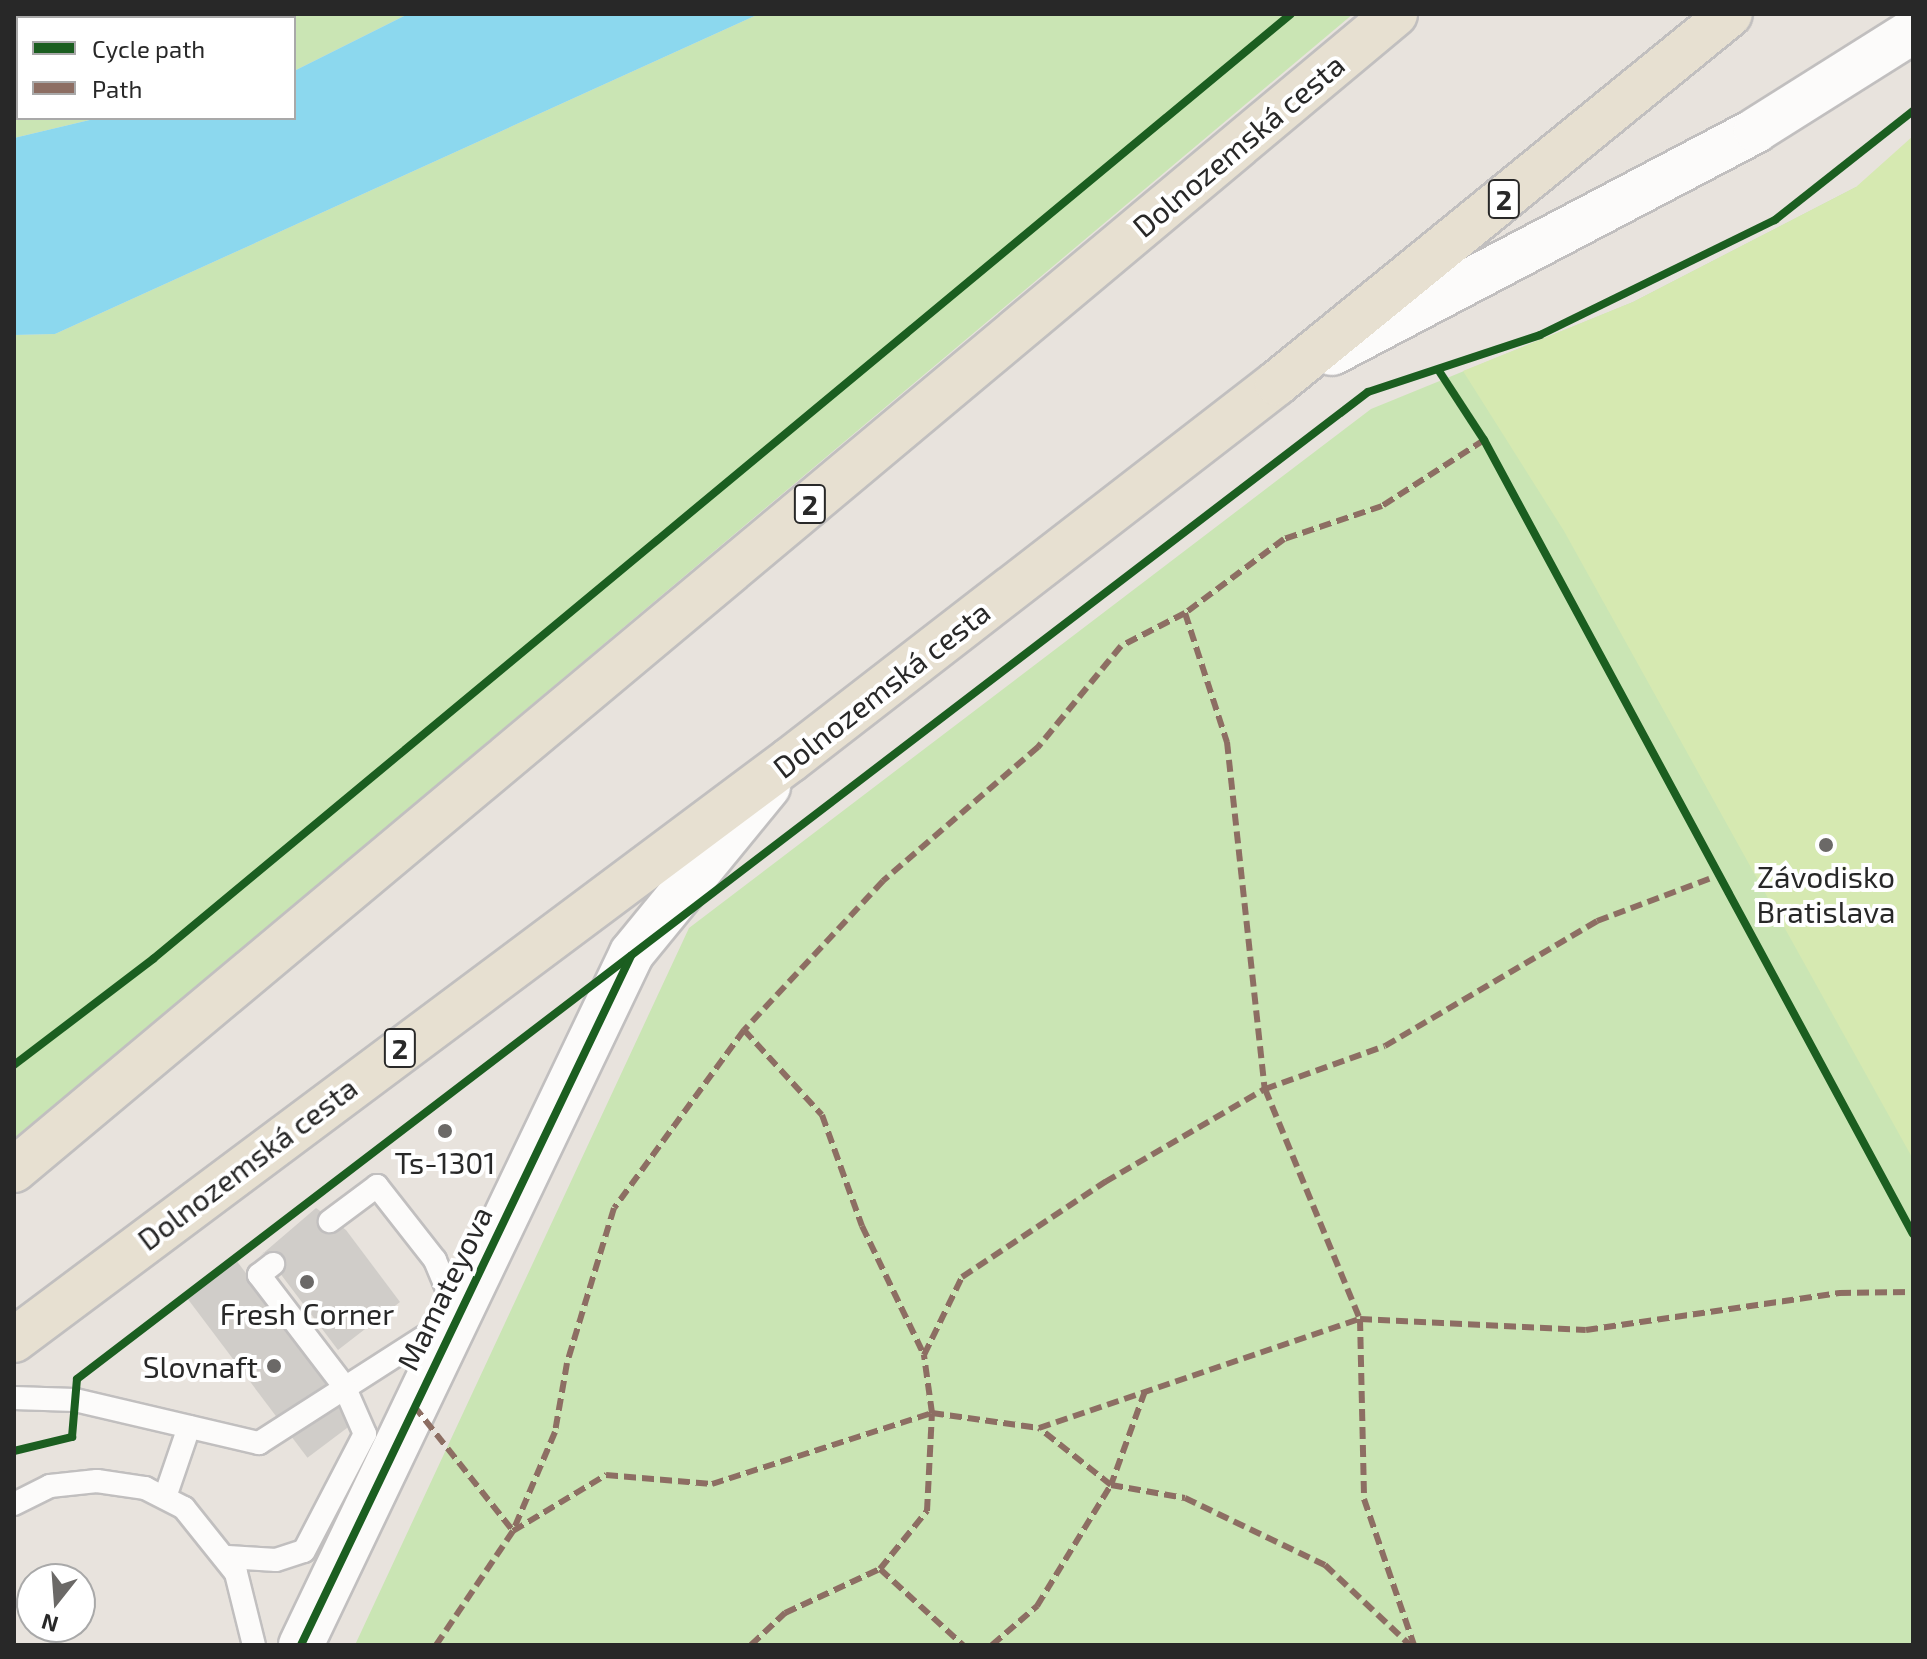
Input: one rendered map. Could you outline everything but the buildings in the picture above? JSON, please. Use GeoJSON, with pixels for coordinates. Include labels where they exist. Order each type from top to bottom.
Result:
{"type":"FeatureCollection","features":[{"type":"Feature","properties":{"kind":"main road","name":"Dolnozemská cesta"},"geometry":{"type":"LineString","coordinates":[[14,1170],[1395,14]]}},
{"type":"Feature","properties":{"kind":"main road","name":"Dolnozemská cesta"},"geometry":{"type":"LineString","coordinates":[[14,1340],[790,760],[1277,383],[1730,14]]}},
{"type":"Feature","properties":{"kind":"street"},"geometry":{"type":"LineString","coordinates":[[1277,383],[1460,280],[1756,130],[1913,31]]}},
{"type":"Feature","properties":{"kind":"street","name":"Mamateyova"},"geometry":{"type":"LineString","coordinates":[[301,1645],[632,953],[790,760]]}},
{"type":"Feature","properties":{"kind":"lane"},"geometry":{"type":"LineString","coordinates":[[14,1398],[75,1400],[259,1443],[458,1315],[435,1260],[377,1186],[330,1221]]}},
{"type":"Feature","properties":{"kind":"lane"},"geometry":{"type":"LineString","coordinates":[[228,1557],[289,1557],[320,1531],[365,1434],[344,1386],[259,1275],[273,1264]]}},
{"type":"Feature","properties":{"kind":"lane"},"geometry":{"type":"LineString","coordinates":[[165,1497],[189,1427]]}},
{"type":"Feature","properties":{"kind":"lane"},"geometry":{"type":"LineString","coordinates":[[14,1504],[50,1486],[97,1481],[165,1497],[198,1520],[228,1557],[245,1591],[254,1645]]}},
{"type":"Feature","properties":{"kind":"green space"},"geometry":{"type":"Polygon","coordinates":[[[14,14],[408,14],[296,70],[296,16],[16,16],[16,120],[90,120],[14,138],[14,14]]]}},
{"type":"Feature","properties":{"kind":"green space"},"geometry":{"type":"Polygon","coordinates":[[[759,14],[1353,14],[14,1140],[14,335],[55,334],[759,14]]]}},
{"type":"Feature","properties":{"kind":"green space","name":"Závodisko Bratislava"},"geometry":{"type":"Polygon","coordinates":[[[1913,136],[1913,1159],[1564,531],[1463,371],[1633,302],[1856,187],[1913,136]]]}},
{"type":"Feature","properties":{"kind":"green space"},"geometry":{"type":"Polygon","coordinates":[[[1856,187],[1913,254],[1913,1645],[355,1645],[689,928],[1371,409],[1633,302],[1856,187]]]}},
{"type":"Feature","properties":{"kind":"water"},"geometry":{"type":"Polygon","coordinates":[[[408,14],[759,14],[55,334],[14,335],[14,138],[90,120],[296,120],[296,70],[408,14]]]}},
{"type":"Feature","properties":{"kind":"marked path"},"geometry":{"type":"LineString","coordinates":[[91,16],[95,14]]}},
{"type":"Feature","properties":{"kind":"marked path"},"geometry":{"type":"LineString","coordinates":[[1484,440],[1382,506],[1284,539],[1185,613],[1121,646],[1038,747],[883,881],[744,1030],[614,1208],[567,1363],[555,1432],[513,1531],[606,1475],[712,1484],[932,1413],[1039,1428],[1360,1319],[1586,1330],[1839,1293],[1913,1292]]}},
{"type":"Feature","properties":{"kind":"marked path"},"geometry":{"type":"LineString","coordinates":[[1185,613],[1227,742],[1265,1089],[1360,1319],[1364,1499],[1414,1645]]}},
{"type":"Feature","properties":{"kind":"marked path"},"geometry":{"type":"LineString","coordinates":[[751,1645],[785,1613],[880,1569],[927,1511],[932,1413],[924,1355],[962,1277],[1105,1182],[1265,1089],[1385,1046],[1597,921],[1714,877]]}},
{"type":"Feature","properties":{"kind":"marked path"},"geometry":{"type":"LineString","coordinates":[[744,1030],[822,1115],[862,1226],[924,1355]]}},
{"type":"Feature","properties":{"kind":"marked path"},"geometry":{"type":"LineString","coordinates":[[1145,1391],[1111,1485],[1185,1498],[1325,1565],[1410,1645]]}},
{"type":"Feature","properties":{"kind":"marked path"},"geometry":{"type":"LineString","coordinates":[[414,1406],[513,1531],[436,1645]]}},
{"type":"Feature","properties":{"kind":"marked path"},"geometry":{"type":"LineString","coordinates":[[992,1645],[1037,1606],[1111,1485],[1039,1428]]}},
{"type":"Feature","properties":{"kind":"marked path"},"geometry":{"type":"LineString","coordinates":[[880,1569],[963,1645]]}},
{"type":"Feature","properties":{"kind":"cycle path"},"geometry":{"type":"LineString","coordinates":[[14,1065],[153,959],[1291,14]]}},
{"type":"Feature","properties":{"kind":"cycle path"},"geometry":{"type":"LineString","coordinates":[[14,1451],[72,1437],[77,1379],[1368,392],[1540,335],[1775,220],[1913,111]]}},
{"type":"Feature","properties":{"kind":"cycle path"},"geometry":{"type":"LineString","coordinates":[[1439,371],[1484,440],[1913,1234]]}},
{"type":"Feature","properties":{"kind":"cycle path"},"geometry":{"type":"LineString","coordinates":[[301,1645],[631,956]]}},
{"type":"Feature","properties":{"kind":"place","name":"Závodisko Bratislava"},"geometry":{"type":"Point","coordinates":[1826,845]}},
{"type":"Feature","properties":{"kind":"place","name":"Ts-1301"},"geometry":{"type":"Point","coordinates":[445,1131]}},
{"type":"Feature","properties":{"kind":"place","name":"Fresh Corner"},"geometry":{"type":"Point","coordinates":[307,1282]}},
{"type":"Feature","properties":{"kind":"place","name":"Slovnaft"},"geometry":{"type":"Point","coordinates":[274,1366]}}]}
